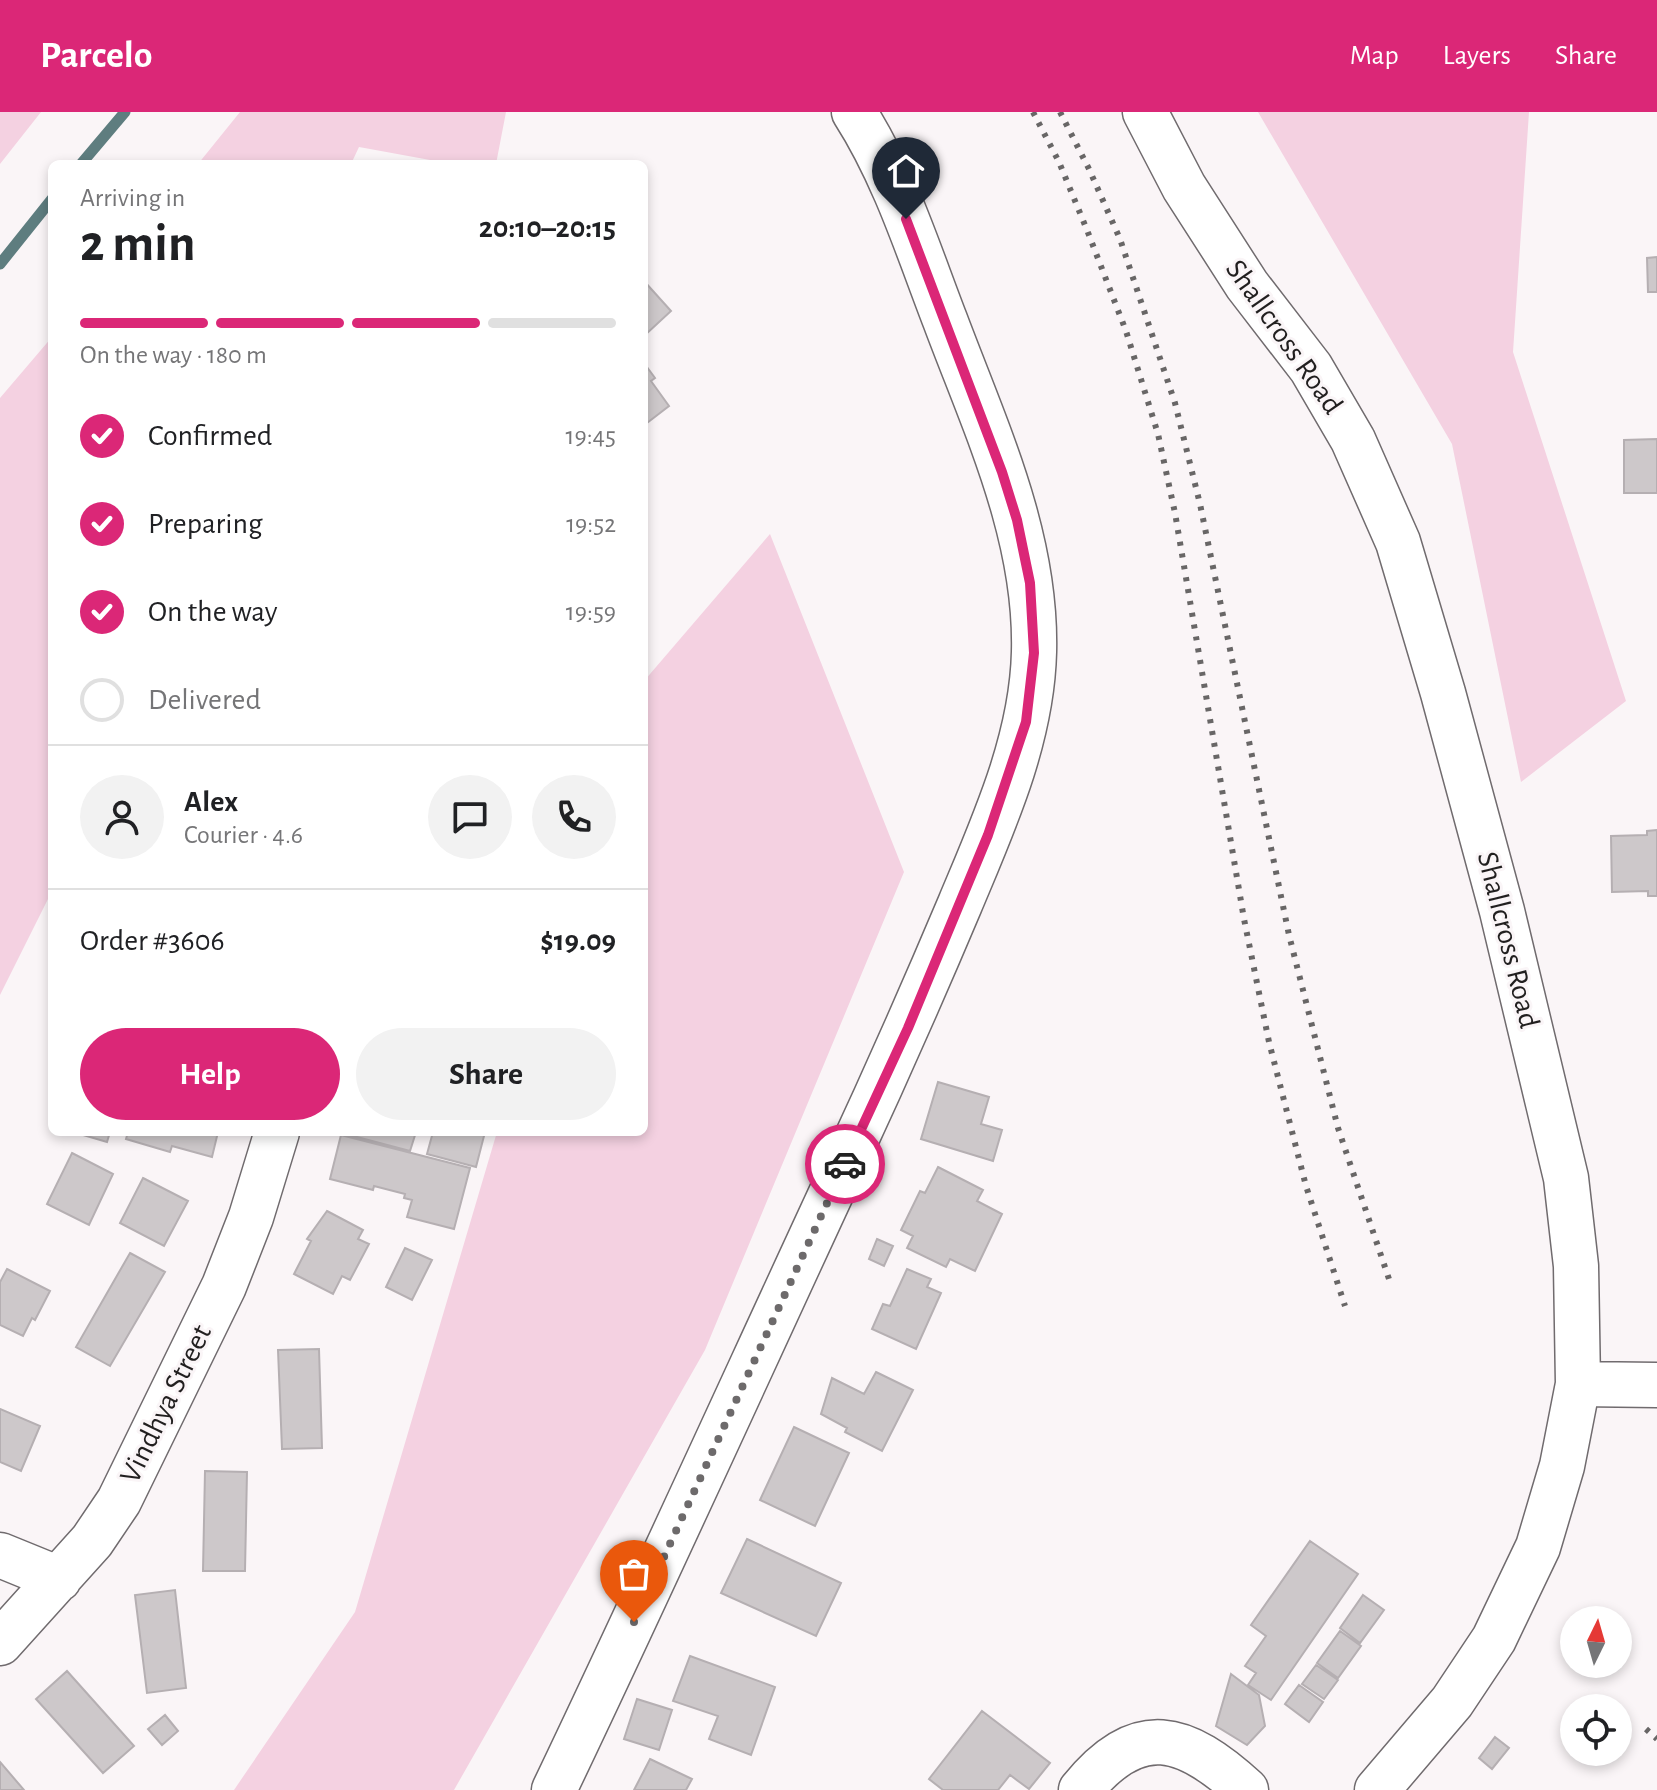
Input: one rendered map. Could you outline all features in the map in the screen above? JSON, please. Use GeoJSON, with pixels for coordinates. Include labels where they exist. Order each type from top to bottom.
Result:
{"type":"FeatureCollection","features":[{"type":"Feature","properties":{"kind":"street"},"geometry":{"type":"LineString","coordinates":[[554,1790],[908,1028],[978,861],[1026,722],[1034,653],[1030,583],[1017,520],[1002,472],[916,244],[876,147],[854,112]]}},
{"type":"Feature","properties":{"kind":"street","name":"Shallcross Road"},"geometry":{"type":"LineString","coordinates":[[1145,112],[1184,187],[1247,285],[1311,368],[1346,428],[1398,542],[1498,897],[1566,1178],[1576,1266],[1578,1384],[1562,1466],[1538,1547],[1494,1639],[1452,1702],[1377,1790]]}},
{"type":"Feature","properties":{"kind":"street","name":"Vindhya Street"},"geometry":{"type":"LineString","coordinates":[[0,1643],[92,1541],[119,1501],[224,1286],[251,1217],[276,1136]]}},
{"type":"Feature","properties":{"kind":"street"},"geometry":{"type":"LineString","coordinates":[[1578,1384],[1657,1385]]}},
{"type":"Feature","properties":{"kind":"street"},"geometry":{"type":"LineString","coordinates":[[0,1555],[59,1579]]}},
{"type":"Feature","properties":{"kind":"street"},"geometry":{"type":"LineString","coordinates":[[1081,1790],[1111,1760],[1139,1743],[1163,1740],[1190,1748],[1225,1771],[1246,1790]]}},
{"type":"Feature","properties":{"kind":"shaded area"},"geometry":{"type":"Polygon","coordinates":[[[0,112],[41,112],[0,164],[0,112]]]}},
{"type":"Feature","properties":{"kind":"shaded area"},"geometry":{"type":"Polygon","coordinates":[[[240,112],[506,112],[497,160],[430,160],[359,147],[353,160],[201,160],[240,112]]]}},
{"type":"Feature","properties":{"kind":"shaded area"},"geometry":{"type":"Polygon","coordinates":[[[1258,112],[1529,112],[1513,352],[1626,701],[1521,782],[1452,444],[1258,112]]]}},
{"type":"Feature","properties":{"kind":"shaded area"},"geometry":{"type":"Polygon","coordinates":[[[48,342],[48,899],[0,995],[0,398],[48,342]]]}},
{"type":"Feature","properties":{"kind":"shaded area"},"geometry":{"type":"Polygon","coordinates":[[[770,534],[904,872],[705,1350],[454,1790],[234,1790],[355,1612],[496,1136],[648,1136],[648,676],[770,534]]]}},
{"type":"Feature","properties":{"kind":"building"},"geometry":{"type":"Polygon","coordinates":[[[1657,257],[1657,292],[1648,292],[1647,258],[1657,257]]]}},
{"type":"Feature","properties":{"kind":"building"},"geometry":{"type":"Polygon","coordinates":[[[648,285],[671,311],[648,332],[648,285]]]}},
{"type":"Feature","properties":{"kind":"building"},"geometry":{"type":"Polygon","coordinates":[[[648,368],[655,378],[651,381],[669,406],[648,422],[648,368]]]}},
{"type":"Feature","properties":{"kind":"building"},"geometry":{"type":"Polygon","coordinates":[[[1657,439],[1657,493],[1624,493],[1624,440],[1657,439]]]}},
{"type":"Feature","properties":{"kind":"building"},"geometry":{"type":"Polygon","coordinates":[[[1657,830],[1657,896],[1648,896],[1648,891],[1612,892],[1611,836],[1647,835],[1647,831],[1657,830]]]}},
{"type":"Feature","properties":{"kind":"building"},"geometry":{"type":"Polygon","coordinates":[[[938,1082],[989,1097],[981,1124],[1002,1130],[993,1161],[921,1139],[938,1082]]]}},
{"type":"Feature","properties":{"kind":"building"},"geometry":{"type":"Polygon","coordinates":[[[87,1136],[109,1136],[107,1142],[87,1136]]]}},
{"type":"Feature","properties":{"kind":"building"},"geometry":{"type":"Polygon","coordinates":[[[127,1136],[217,1136],[212,1157],[172,1146],[170,1152],[126,1139],[127,1136]]]}},
{"type":"Feature","properties":{"kind":"building"},"geometry":{"type":"Polygon","coordinates":[[[341,1136],[470,1168],[454,1229],[407,1217],[412,1200],[404,1198],[405,1194],[330,1179],[341,1136]]]}},
{"type":"Feature","properties":{"kind":"building"},"geometry":{"type":"Polygon","coordinates":[[[353,1136],[415,1136],[410,1151],[353,1136]]]}},
{"type":"Feature","properties":{"kind":"building"},"geometry":{"type":"Polygon","coordinates":[[[432,1136],[484,1136],[476,1167],[427,1154],[432,1136]]]}},
{"type":"Feature","properties":{"kind":"building"},"geometry":{"type":"Polygon","coordinates":[[[72,1153],[113,1174],[89,1225],[47,1204],[72,1153]]]}},
{"type":"Feature","properties":{"kind":"building"},"geometry":{"type":"Polygon","coordinates":[[[938,1167],[983,1190],[977,1201],[1002,1214],[975,1271],[950,1259],[946,1267],[907,1248],[913,1236],[901,1230],[920,1191],[925,1193],[938,1167]]]}},
{"type":"Feature","properties":{"kind":"building"},"geometry":{"type":"Polygon","coordinates":[[[143,1178],[188,1201],[164,1246],[120,1223],[143,1178]]]}},
{"type":"Feature","properties":{"kind":"building"},"geometry":{"type":"Polygon","coordinates":[[[327,1211],[363,1230],[358,1239],[369,1244],[350,1280],[342,1276],[333,1294],[294,1274],[311,1241],[307,1239],[327,1211]]]}},
{"type":"Feature","properties":{"kind":"building"},"geometry":{"type":"Polygon","coordinates":[[[877,1239],[893,1246],[884,1266],[869,1259],[877,1239]]]}},
{"type":"Feature","properties":{"kind":"building"},"geometry":{"type":"Polygon","coordinates":[[[405,1248],[432,1260],[412,1300],[386,1287],[405,1248]]]}},
{"type":"Feature","properties":{"kind":"building"},"geometry":{"type":"Polygon","coordinates":[[[130,1253],[165,1272],[110,1366],[76,1347],[130,1253]]]}},
{"type":"Feature","properties":{"kind":"building"},"geometry":{"type":"Polygon","coordinates":[[[7,1269],[50,1291],[23,1336],[0,1325],[0,1282],[7,1269]]]}},
{"type":"Feature","properties":{"kind":"building"},"geometry":{"type":"Polygon","coordinates":[[[907,1269],[931,1279],[927,1287],[941,1293],[916,1349],[872,1329],[883,1304],[890,1306],[907,1269]]]}},
{"type":"Feature","properties":{"kind":"building"},"geometry":{"type":"Polygon","coordinates":[[[319,1349],[322,1448],[282,1449],[278,1350],[319,1349]]]}},
{"type":"Feature","properties":{"kind":"building"},"geometry":{"type":"Polygon","coordinates":[[[876,1372],[913,1390],[882,1451],[845,1432],[847,1428],[821,1414],[832,1378],[864,1394],[876,1372]]]}},
{"type":"Feature","properties":{"kind":"building"},"geometry":{"type":"Polygon","coordinates":[[[0,1409],[40,1426],[21,1471],[0,1462],[0,1409]]]}},
{"type":"Feature","properties":{"kind":"building"},"geometry":{"type":"Polygon","coordinates":[[[794,1427],[849,1453],[815,1526],[760,1500],[794,1427]]]}},
{"type":"Feature","properties":{"kind":"building"},"geometry":{"type":"Polygon","coordinates":[[[205,1471],[247,1472],[245,1571],[203,1571],[205,1471]]]}},
{"type":"Feature","properties":{"kind":"building"},"geometry":{"type":"Polygon","coordinates":[[[747,1539],[841,1583],[816,1636],[721,1593],[747,1539]]]}},
{"type":"Feature","properties":{"kind":"building"},"geometry":{"type":"Polygon","coordinates":[[[1310,1541],[1358,1574],[1271,1700],[1248,1685],[1256,1673],[1245,1666],[1266,1636],[1251,1625],[1310,1541]]]}},
{"type":"Feature","properties":{"kind":"building"},"geometry":{"type":"Polygon","coordinates":[[[175,1590],[186,1688],[147,1693],[135,1595],[175,1590]]]}},
{"type":"Feature","properties":{"kind":"building"},"geometry":{"type":"Polygon","coordinates":[[[1363,1595],[1384,1610],[1360,1643],[1340,1628],[1363,1595]]]}},
{"type":"Feature","properties":{"kind":"building"},"geometry":{"type":"Polygon","coordinates":[[[1340,1631],[1361,1646],[1338,1678],[1317,1663],[1340,1631]]]}},
{"type":"Feature","properties":{"kind":"building"},"geometry":{"type":"Polygon","coordinates":[[[690,1656],[775,1687],[751,1755],[709,1739],[718,1716],[673,1701],[690,1656]]]}},
{"type":"Feature","properties":{"kind":"building"},"geometry":{"type":"Polygon","coordinates":[[[1316,1665],[1338,1680],[1324,1699],[1302,1684],[1316,1665]]]}},
{"type":"Feature","properties":{"kind":"building"},"geometry":{"type":"Polygon","coordinates":[[[67,1671],[134,1746],[103,1773],[36,1699],[67,1671]]]}},
{"type":"Feature","properties":{"kind":"building"},"geometry":{"type":"Polygon","coordinates":[[[1231,1674],[1259,1695],[1265,1726],[1247,1745],[1216,1726],[1231,1674]]]}},
{"type":"Feature","properties":{"kind":"building"},"geometry":{"type":"Polygon","coordinates":[[[1299,1685],[1323,1702],[1309,1722],[1285,1704],[1299,1685]]]}},
{"type":"Feature","properties":{"kind":"building"},"geometry":{"type":"Polygon","coordinates":[[[637,1699],[672,1710],[659,1750],[624,1739],[637,1699]]]}},
{"type":"Feature","properties":{"kind":"building"},"geometry":{"type":"Polygon","coordinates":[[[982,1711],[1050,1763],[1029,1789],[1010,1775],[998,1790],[943,1790],[929,1779],[982,1711]]]}},
{"type":"Feature","properties":{"kind":"building"},"geometry":{"type":"Polygon","coordinates":[[[165,1715],[178,1731],[162,1745],[148,1729],[165,1715]]]}},
{"type":"Feature","properties":{"kind":"building"},"geometry":{"type":"Polygon","coordinates":[[[1495,1737],[1509,1748],[1492,1769],[1479,1758],[1495,1737]]]}},
{"type":"Feature","properties":{"kind":"building"},"geometry":{"type":"Polygon","coordinates":[[[650,1759],[692,1779],[686,1790],[634,1790],[650,1759]]]}},
{"type":"Feature","properties":{"kind":"building"},"geometry":{"type":"Polygon","coordinates":[[[0,1762],[24,1790],[0,1790],[0,1762]]]}},
{"type":"Feature","properties":{"kind":"waterway"},"geometry":{"type":"LineString","coordinates":[[84,160],[125,112]]}},
{"type":"Feature","properties":{"kind":"waterway"},"geometry":{"type":"LineString","coordinates":[[0,264],[48,204]]}},
{"type":"Feature","properties":{"kind":"railway"},"geometry":{"type":"LineString","coordinates":[[1033,112],[1059,162],[1087,230],[1126,331],[1158,434],[1175,513],[1244,919],[1269,1042],[1306,1186],[1345,1306]]}},
{"type":"Feature","properties":{"kind":"railway"},"geometry":{"type":"LineString","coordinates":[[1060,112],[1120,239],[1175,403],[1200,504],[1289,935],[1338,1128],[1390,1282]]}},
{"type":"Feature","properties":{"kind":"railway"},"geometry":{"type":"LineString","coordinates":[[1646,1729],[1657,1739]]}},
{"type":"Feature","properties":{"kind":"way so far"},"geometry":{"type":"LineString","coordinates":[[634,1622],[845,1164]]}},
{"type":"Feature","properties":{"kind":"route"},"geometry":{"type":"LineString","coordinates":[[845,1164],[908,1028],[988,835],[1026,722],[1034,653],[1030,583],[1017,520],[1002,472],[906,219]]}}]}
